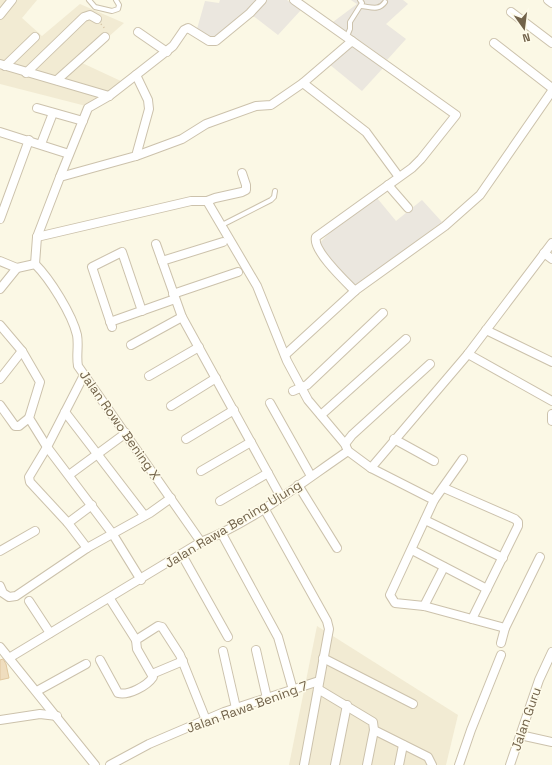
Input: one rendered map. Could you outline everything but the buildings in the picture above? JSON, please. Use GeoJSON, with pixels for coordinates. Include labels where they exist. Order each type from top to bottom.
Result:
{"type":"FeatureCollection","features":[{"type":"Feature","properties":{"kind":"street"},"geometry":{"type":"LineString","coordinates":[[0,15],[12,0]]}},
{"type":"Feature","properties":{"kind":"street"},"geometry":{"type":"LineString","coordinates":[[88,108],[109,96],[166,52],[173,46],[184,30],[188,28],[209,41],[216,41],[245,18],[262,0]]}},
{"type":"Feature","properties":{"kind":"street"},"geometry":{"type":"LineString","coordinates":[[294,0],[350,38],[456,115],[422,159],[400,177],[316,237],[315,240],[319,252],[354,291]]}},
{"type":"Feature","properties":{"kind":"street"},"geometry":{"type":"LineString","coordinates":[[548,0],[552,3]]}},
{"type":"Feature","properties":{"kind":"street"},"geometry":{"type":"LineString","coordinates":[[511,12],[552,43]]}},
{"type":"Feature","properties":{"kind":"street"},"geometry":{"type":"LineString","coordinates":[[26,73],[84,18],[90,15],[97,19]]}},
{"type":"Feature","properties":{"kind":"street"},"geometry":{"type":"LineString","coordinates":[[138,32],[166,52]]}},
{"type":"Feature","properties":{"kind":"street"},"geometry":{"type":"LineString","coordinates":[[2,65],[35,37]]}},
{"type":"Feature","properties":{"kind":"street"},"geometry":{"type":"LineString","coordinates":[[58,80],[105,37]]}},
{"type":"Feature","properties":{"kind":"street"},"geometry":{"type":"LineString","coordinates":[[60,177],[136,156],[177,142],[206,124],[256,106],[271,106],[303,83],[350,38]]}},
{"type":"Feature","properties":{"kind":"street"},"geometry":{"type":"LineString","coordinates":[[494,43],[552,88]]}},
{"type":"Feature","properties":{"kind":"street"},"geometry":{"type":"LineString","coordinates":[[2,65],[109,96]]}},
{"type":"Feature","properties":{"kind":"street"},"geometry":{"type":"LineString","coordinates":[[136,75],[148,100],[149,109],[136,156]]}},
{"type":"Feature","properties":{"kind":"street"},"geometry":{"type":"LineString","coordinates":[[303,83],[366,132],[400,177]]}},
{"type":"Feature","properties":{"kind":"street"},"geometry":{"type":"LineString","coordinates":[[0,261],[18,268],[35,264],[37,237],[88,108],[92,91]]}},
{"type":"Feature","properties":{"kind":"street"},"geometry":{"type":"LineString","coordinates":[[285,355],[354,291],[445,226],[480,194],[552,91]]}},
{"type":"Feature","properties":{"kind":"street"},"geometry":{"type":"LineString","coordinates":[[37,108],[83,121]]}},
{"type":"Feature","properties":{"kind":"street"},"geometry":{"type":"LineString","coordinates":[[42,144],[53,113]]}},
{"type":"Feature","properties":{"kind":"street"},"geometry":{"type":"LineString","coordinates":[[0,132],[42,144],[69,154]]}},
{"type":"Feature","properties":{"kind":"street"},"geometry":{"type":"LineString","coordinates":[[0,218],[29,140]]}},
{"type":"Feature","properties":{"kind":"street"},"geometry":{"type":"LineString","coordinates":[[37,237],[191,201],[207,202],[215,198],[242,192],[246,190],[242,173]]}},
{"type":"Feature","properties":{"kind":"street"},"geometry":{"type":"LineString","coordinates":[[388,185],[408,208]]}},
{"type":"Feature","properties":{"kind":"street"},"geometry":{"type":"LineString","coordinates":[[207,202],[257,286],[285,355],[308,400],[346,447],[371,468],[434,500]]}},
{"type":"Feature","properties":{"kind":"street"},"geometry":{"type":"LineString","coordinates":[[162,261],[223,242]]}},
{"type":"Feature","properties":{"kind":"street"},"geometry":{"type":"LineString","coordinates":[[371,468],[394,439],[468,354],[552,243]]}},
{"type":"Feature","properties":{"kind":"street"},"geometry":{"type":"LineString","coordinates":[[156,244],[182,317],[281,496]]}},
{"type":"Feature","properties":{"kind":"street"},"geometry":{"type":"LineString","coordinates":[[142,310],[122,252],[92,267],[111,324],[174,296],[238,272]]}},
{"type":"Feature","properties":{"kind":"street"},"geometry":{"type":"LineString","coordinates":[[544,253],[552,259]]}},
{"type":"Feature","properties":{"kind":"street","name":"Jalan Rowo Bening X"},"geometry":{"type":"LineString","coordinates":[[35,264],[50,282],[73,326],[78,340],[77,359],[84,375],[201,542]]}},
{"type":"Feature","properties":{"kind":"street"},"geometry":{"type":"LineString","coordinates":[[0,289],[18,268]]}},
{"type":"Feature","properties":{"kind":"street"},"geometry":{"type":"LineString","coordinates":[[293,391],[302,388],[383,313]]}},
{"type":"Feature","properties":{"kind":"street"},"geometry":{"type":"LineString","coordinates":[[131,345],[182,317]]}},
{"type":"Feature","properties":{"kind":"street"},"geometry":{"type":"LineString","coordinates":[[0,325],[22,351],[40,382],[29,418],[18,426],[15,426],[0,405]]}},
{"type":"Feature","properties":{"kind":"street"},"geometry":{"type":"LineString","coordinates":[[486,330],[552,362]]}},
{"type":"Feature","properties":{"kind":"street"},"geometry":{"type":"LineString","coordinates":[[321,415],[406,339]]}},
{"type":"Feature","properties":{"kind":"street"},"geometry":{"type":"LineString","coordinates":[[149,376],[199,347]]}},
{"type":"Feature","properties":{"kind":"street"},"geometry":{"type":"LineString","coordinates":[[0,379],[22,351]]}},
{"type":"Feature","properties":{"kind":"street"},"geometry":{"type":"LineString","coordinates":[[468,354],[552,401]]}},
{"type":"Feature","properties":{"kind":"street","name":"Jalan Rawa Bening Ujung"},"geometry":{"type":"LineString","coordinates":[[9,658],[110,599],[201,542],[222,534],[311,476],[346,447],[352,435],[430,364]]}},
{"type":"Feature","properties":{"kind":"street"},"geometry":{"type":"LineString","coordinates":[[84,375],[47,447],[29,476],[87,548]]}},
{"type":"Feature","properties":{"kind":"street"},"geometry":{"type":"LineString","coordinates":[[170,406],[216,378]]}},
{"type":"Feature","properties":{"kind":"street"},"geometry":{"type":"LineString","coordinates":[[270,403],[311,476]]}},
{"type":"Feature","properties":{"kind":"street"},"geometry":{"type":"LineString","coordinates":[[186,439],[234,410]]}},
{"type":"Feature","properties":{"kind":"street"},"geometry":{"type":"LineString","coordinates":[[65,412],[144,515]]}},
{"type":"Feature","properties":{"kind":"street"},"geometry":{"type":"LineString","coordinates":[[552,414],[552,420]]}},
{"type":"Feature","properties":{"kind":"street"},"geometry":{"type":"LineString","coordinates":[[29,418],[47,447],[112,533],[141,580]]}},
{"type":"Feature","properties":{"kind":"street"},"geometry":{"type":"LineString","coordinates":[[69,475],[126,433]]}},
{"type":"Feature","properties":{"kind":"street"},"geometry":{"type":"LineString","coordinates":[[394,439],[434,461]]}},
{"type":"Feature","properties":{"kind":"street"},"geometry":{"type":"LineString","coordinates":[[201,471],[251,442]]}},
{"type":"Feature","properties":{"kind":"street"},"geometry":{"type":"LineString","coordinates":[[463,459],[444,488],[434,500],[390,595],[395,603],[424,606],[505,628]]}},
{"type":"Feature","properties":{"kind":"street"},"geometry":{"type":"LineString","coordinates":[[220,501],[268,473]]}},
{"type":"Feature","properties":{"kind":"street"},"geometry":{"type":"LineString","coordinates":[[298,485],[337,548]]}},
{"type":"Feature","properties":{"kind":"street"},"geometry":{"type":"LineString","coordinates":[[444,488],[515,519],[518,522],[518,526],[472,619]]}},
{"type":"Feature","properties":{"kind":"street"},"geometry":{"type":"LineString","coordinates":[[0,586],[3,593],[9,597],[16,596],[87,548],[171,498]]}},
{"type":"Feature","properties":{"kind":"street"},"geometry":{"type":"LineString","coordinates":[[68,523],[92,506]]}},
{"type":"Feature","properties":{"kind":"street"},"geometry":{"type":"LineString","coordinates":[[264,508],[324,616],[328,629],[304,765]]}},
{"type":"Feature","properties":{"kind":"street"},"geometry":{"type":"LineString","coordinates":[[425,520],[502,558]]}},
{"type":"Feature","properties":{"kind":"street"},"geometry":{"type":"LineString","coordinates":[[0,551],[35,531]]}},
{"type":"Feature","properties":{"kind":"street"},"geometry":{"type":"LineString","coordinates":[[222,534],[278,637],[293,690]]}},
{"type":"Feature","properties":{"kind":"street"},"geometry":{"type":"LineString","coordinates":[[412,550],[487,590]]}},
{"type":"Feature","properties":{"kind":"street"},"geometry":{"type":"LineString","coordinates":[[182,555],[228,637]]}},
{"type":"Feature","properties":{"kind":"street"},"geometry":{"type":"LineString","coordinates":[[501,643],[505,628],[540,557]]}},
{"type":"Feature","properties":{"kind":"street"},"geometry":{"type":"LineString","coordinates":[[424,606],[444,567]]}},
{"type":"Feature","properties":{"kind":"street"},"geometry":{"type":"LineString","coordinates":[[100,660],[118,693],[127,694],[150,681],[153,677],[137,649],[136,640],[110,599]]}},
{"type":"Feature","properties":{"kind":"street"},"geometry":{"type":"LineString","coordinates":[[29,601],[50,633]]}},
{"type":"Feature","properties":{"kind":"street"},"geometry":{"type":"LineString","coordinates":[[136,640],[158,626],[162,627],[183,661],[206,720]]}},
{"type":"Feature","properties":{"kind":"street"},"geometry":{"type":"LineString","coordinates":[[0,647],[95,765]]}},
{"type":"Feature","properties":{"kind":"street"},"geometry":{"type":"LineString","coordinates":[[256,650],[267,698]]}},
{"type":"Feature","properties":{"kind":"street"},"geometry":{"type":"LineString","coordinates":[[223,651],[236,708]]}},
{"type":"Feature","properties":{"kind":"street","name":"Jalan Guru"},"geometry":{"type":"LineString","coordinates":[[510,765],[539,680],[552,652]]}},
{"type":"Feature","properties":{"kind":"street"},"geometry":{"type":"LineString","coordinates":[[459,765],[471,730],[501,655]]}},
{"type":"Feature","properties":{"kind":"street"},"geometry":{"type":"LineString","coordinates":[[323,658],[413,704]]}},
{"type":"Feature","properties":{"kind":"street"},"geometry":{"type":"LineString","coordinates":[[152,674],[183,661]]}},
{"type":"Feature","properties":{"kind":"street"},"geometry":{"type":"LineString","coordinates":[[36,691],[86,664]]}},
{"type":"Feature","properties":{"kind":"street","name":"Jalan Rawa Bening 7"},"geometry":{"type":"LineString","coordinates":[[110,765],[149,744],[206,720],[236,708],[319,680]]}},
{"type":"Feature","properties":{"kind":"street"},"geometry":{"type":"LineString","coordinates":[[318,690],[347,705],[373,722],[374,730],[367,765]]}},
{"type":"Feature","properties":{"kind":"street"},"geometry":{"type":"LineString","coordinates":[[335,765],[347,705]]}},
{"type":"Feature","properties":{"kind":"street"},"geometry":{"type":"LineString","coordinates":[[0,720],[40,714],[57,716]]}},
{"type":"Feature","properties":{"kind":"street"},"geometry":{"type":"LineString","coordinates":[[374,730],[428,757],[432,765]]}},
{"type":"Feature","properties":{"kind":"street"},"geometry":{"type":"LineString","coordinates":[[520,735],[552,742]]}},
{"type":"Feature","properties":{"kind":"street"},"geometry":{"type":"LineString","coordinates":[[399,765],[403,745]]}},
{"type":"Feature","properties":{"kind":"lane"},"geometry":{"type":"LineString","coordinates":[[89,0],[91,5],[112,12],[118,9],[119,5],[116,0]]}},
{"type":"Feature","properties":{"kind":"lane"},"geometry":{"type":"LineString","coordinates":[[350,38],[350,22],[361,6],[362,3],[360,0]]}},
{"type":"Feature","properties":{"kind":"lane"},"geometry":{"type":"LineString","coordinates":[[361,6],[378,8],[382,7],[385,2]]}},
{"type":"Feature","properties":{"kind":"lane"},"geometry":{"type":"LineString","coordinates":[[222,225],[271,200],[274,197],[275,191]]}},
{"type":"Feature","properties":{"kind":"path"},"geometry":{"type":"LineString","coordinates":[[97,19],[107,30],[105,37]]}},
{"type":"Feature","properties":{"kind":"shaded area"},"geometry":{"type":"Polygon","coordinates":[[[0,0],[37,0],[22,18],[42,36],[80,4],[124,23],[80,62],[123,82],[115,89],[86,106],[0,84],[0,0]]]}},
{"type":"Feature","properties":{"kind":"shaded area"},"geometry":{"type":"Polygon","coordinates":[[[220,0],[287,0],[301,10],[278,35],[248,12],[212,40],[197,29],[205,1],[219,3],[220,0]]]}},
{"type":"Feature","properties":{"kind":"shaded area"},"geometry":{"type":"Polygon","coordinates":[[[351,0],[403,0],[408,4],[386,24],[406,39],[387,60],[333,22],[357,4],[351,0]]]}},
{"type":"Feature","properties":{"kind":"shaded area"},"geometry":{"type":"Polygon","coordinates":[[[351,44],[383,68],[362,91],[329,64],[351,44]]]}},
{"type":"Feature","properties":{"kind":"shaded area"},"geometry":{"type":"Polygon","coordinates":[[[377,198],[396,221],[422,200],[442,222],[354,287],[318,245],[331,231],[377,198]]]}},
{"type":"Feature","properties":{"kind":"shaded area"},"geometry":{"type":"Polygon","coordinates":[[[317,626],[458,715],[446,765],[289,765],[317,626]]]}}]}
